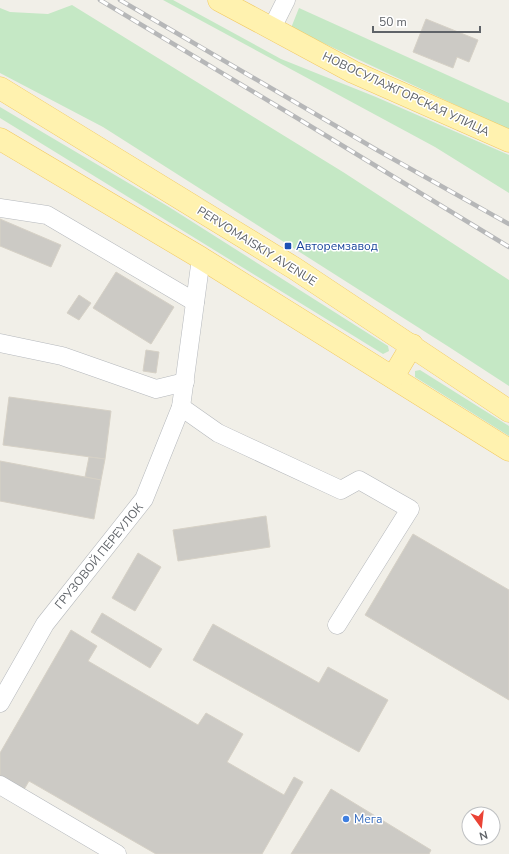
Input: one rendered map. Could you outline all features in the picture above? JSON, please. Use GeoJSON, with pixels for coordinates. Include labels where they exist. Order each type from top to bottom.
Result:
{"type":"FeatureCollection","features":[{"type":"Feature","properties":{"kind":"main road","name":"НОВОСУЛАЖГОРСКАЯ УЛИЦА"},"geometry":{"type":"LineString","coordinates":[[219,0],[353,72],[509,141]]}},
{"type":"Feature","properties":{"kind":"main road","name":"PERVOMAISKIY AVENUE"},"geometry":{"type":"LineString","coordinates":[[0,88],[290,265],[509,411]]}},
{"type":"Feature","properties":{"kind":"main road"},"geometry":{"type":"LineString","coordinates":[[0,139],[201,258],[509,450]]}},
{"type":"Feature","properties":{"kind":"main road"},"geometry":{"type":"LineString","coordinates":[[393,377],[412,345]]}},
{"type":"Feature","properties":{"kind":"lane"},"geometry":{"type":"LineString","coordinates":[[272,28],[286,0]]}},
{"type":"Feature","properties":{"kind":"lane"},"geometry":{"type":"LineString","coordinates":[[0,208],[47,215],[196,302]]}},
{"type":"Feature","properties":{"kind":"lane","name":"ГРУЗОВОЙ ПЕРЕУЛОК"},"geometry":{"type":"LineString","coordinates":[[0,703],[44,624],[144,499],[182,408],[201,258]]}},
{"type":"Feature","properties":{"kind":"lane"},"geometry":{"type":"LineString","coordinates":[[0,343],[62,356],[156,389],[185,382]]}},
{"type":"Feature","properties":{"kind":"lane"},"geometry":{"type":"LineString","coordinates":[[182,408],[218,433],[341,490],[359,480],[410,509],[337,625]]}},
{"type":"Feature","properties":{"kind":"lane"},"geometry":{"type":"LineString","coordinates":[[0,785],[117,854]]}},
{"type":"Feature","properties":{"kind":"green space"},"geometry":{"type":"Polygon","coordinates":[[[163,0],[173,0],[281,59],[376,97],[509,155],[509,193],[435,147],[163,0]]]}},
{"type":"Feature","properties":{"kind":"green space"},"geometry":{"type":"Polygon","coordinates":[[[72,5],[343,172],[509,280],[509,386],[103,127],[0,73],[0,8],[10,12],[48,14],[72,5]]]}},
{"type":"Feature","properties":{"kind":"green space"},"geometry":{"type":"Polygon","coordinates":[[[299,8],[509,103],[509,130],[291,28],[299,8]]]}},
{"type":"Feature","properties":{"kind":"green space"},"geometry":{"type":"Polygon","coordinates":[[[0,107],[169,207],[388,346],[389,351],[383,354],[0,118],[0,107]]]}},
{"type":"Feature","properties":{"kind":"green space"},"geometry":{"type":"Polygon","coordinates":[[[420,370],[509,426],[509,436],[415,377],[415,371],[420,370]]]}},
{"type":"Feature","properties":{"kind":"building"},"geometry":{"type":"Polygon","coordinates":[[[426,19],[478,40],[469,62],[457,57],[453,68],[413,52],[426,19]]]}},
{"type":"Feature","properties":{"kind":"building"},"geometry":{"type":"Polygon","coordinates":[[[0,219],[61,245],[51,267],[0,246],[0,219]]]}},
{"type":"Feature","properties":{"kind":"building"},"geometry":{"type":"Polygon","coordinates":[[[116,272],[174,307],[151,344],[93,308],[116,272]]]}},
{"type":"Feature","properties":{"kind":"building"},"geometry":{"type":"Polygon","coordinates":[[[79,295],[91,303],[79,320],[67,313],[79,295]]]}},
{"type":"Feature","properties":{"kind":"building"},"geometry":{"type":"Polygon","coordinates":[[[146,350],[159,352],[156,373],[143,371],[146,350]]]}},
{"type":"Feature","properties":{"kind":"building"},"geometry":{"type":"Polygon","coordinates":[[[9,397],[111,411],[105,459],[3,445],[9,397]]]}},
{"type":"Feature","properties":{"kind":"building"},"geometry":{"type":"Polygon","coordinates":[[[89,457],[105,459],[101,480],[85,477],[89,457]]]}},
{"type":"Feature","properties":{"kind":"building"},"geometry":{"type":"Polygon","coordinates":[[[0,461],[101,480],[94,519],[0,501],[0,461]]]}},
{"type":"Feature","properties":{"kind":"building"},"geometry":{"type":"Polygon","coordinates":[[[266,516],[270,547],[178,561],[173,530],[266,516]]]}},
{"type":"Feature","properties":{"kind":"building"},"geometry":{"type":"Polygon","coordinates":[[[413,534],[509,590],[509,700],[365,615],[413,534]]]}},
{"type":"Feature","properties":{"kind":"building"},"geometry":{"type":"Polygon","coordinates":[[[138,553],[161,567],[135,611],[112,598],[138,553]]]}},
{"type":"Feature","properties":{"kind":"building"},"geometry":{"type":"Polygon","coordinates":[[[102,613],[162,649],[150,668],[91,632],[102,613]]]}},
{"type":"Feature","properties":{"kind":"building"},"geometry":{"type":"Polygon","coordinates":[[[213,624],[319,683],[328,667],[388,700],[359,752],[193,660],[213,624]]]}},
{"type":"Feature","properties":{"kind":"building"},"geometry":{"type":"Polygon","coordinates":[[[71,630],[97,646],[88,661],[198,725],[206,713],[243,734],[227,762],[284,795],[294,777],[303,782],[262,854],[156,854],[29,781],[22,793],[0,781],[0,753],[71,630]]]}},
{"type":"Feature","properties":{"kind":"building","name":"Мега"},"geometry":{"type":"Polygon","coordinates":[[[331,789],[431,850],[429,854],[291,854],[331,789]]]}},
{"type":"Feature","properties":{"kind":"railway"},"geometry":{"type":"LineString","coordinates":[[100,0],[509,247]]}},
{"type":"Feature","properties":{"kind":"railway"},"geometry":{"type":"LineString","coordinates":[[120,0],[377,150],[509,224]]}},
{"type":"Feature","properties":{"kind":"place","name":"Авторемзавод"},"geometry":{"type":"Point","coordinates":[288,246]}},
{"type":"Feature","properties":{"kind":"place","name":"Мега"},"geometry":{"type":"Point","coordinates":[346,819]}}]}
